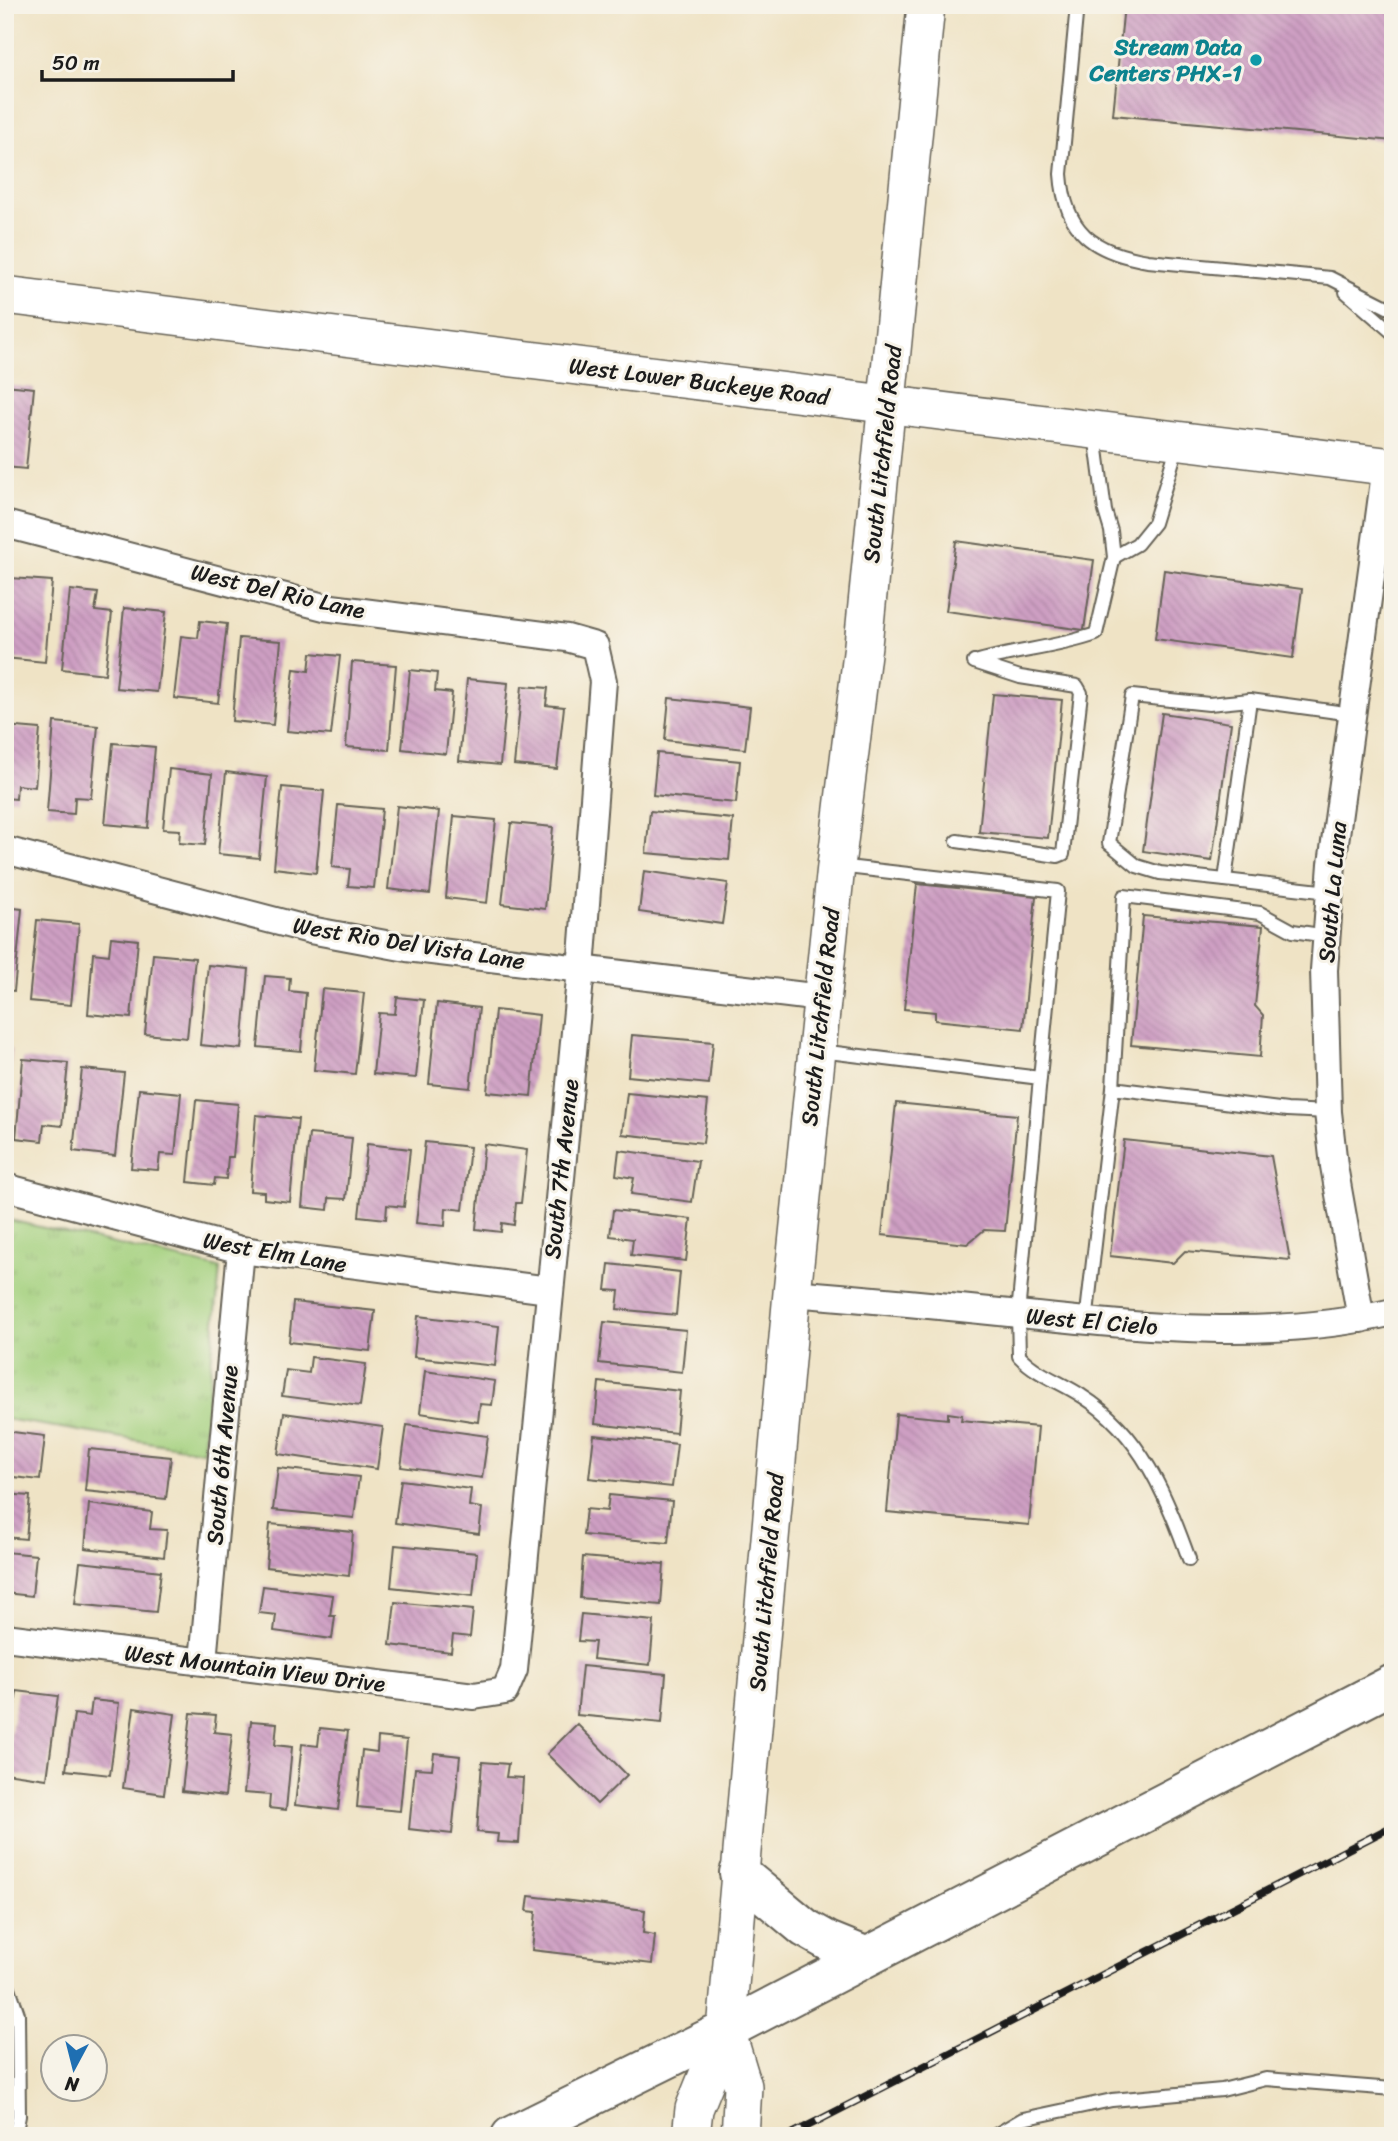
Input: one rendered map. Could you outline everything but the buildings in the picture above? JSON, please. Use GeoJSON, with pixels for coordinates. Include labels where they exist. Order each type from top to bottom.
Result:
{"type":"FeatureCollection","features":[{"type":"Feature","properties":{"kind":"main road","name":"South Litchfield Road"},"geometry":{"type":"LineString","coordinates":[[691,2136],[694,2109],[726,2030],[821,998],[863,645],[926,5]]}},
{"type":"Feature","properties":{"kind":"main road","name":"West Lower Buckeye Road"},"geometry":{"type":"LineString","coordinates":[[5,295],[1389,466]]}},
{"type":"Feature","properties":{"kind":"main road"},"geometry":{"type":"LineString","coordinates":[[511,2136],[726,2030],[1393,1684]]}},
{"type":"Feature","properties":{"kind":"main road"},"geometry":{"type":"LineString","coordinates":[[739,1873],[805,1928],[865,1956]]}},
{"type":"Feature","properties":{"kind":"main road","name":"South Litchfield Road"},"geometry":{"type":"LineString","coordinates":[[726,2030],[743,2086],[740,2136]]}},
{"type":"Feature","properties":{"kind":"street","name":"South La Luna"},"geometry":{"type":"LineString","coordinates":[[1361,1319],[1334,1166],[1328,1112],[1326,936],[1329,892],[1352,714],[1389,466]]}},
{"type":"Feature","properties":{"kind":"street","name":"West Del Rio Lane"},"geometry":{"type":"LineString","coordinates":[[5,524],[324,607],[567,638],[595,646]]}},
{"type":"Feature","properties":{"kind":"street","name":"South 7th Avenue"},"geometry":{"type":"LineString","coordinates":[[505,1691],[514,1670],[581,969],[603,681],[595,646]]}},
{"type":"Feature","properties":{"kind":"street","name":"West Rio Del Vista Lane"},"geometry":{"type":"LineString","coordinates":[[5,850],[310,930],[407,947],[821,998]]}},
{"type":"Feature","properties":{"kind":"street","name":"West Elm Lane"},"geometry":{"type":"LineString","coordinates":[[5,1186],[241,1250],[549,1290]]}},
{"type":"Feature","properties":{"kind":"street","name":"South 6th Avenue"},"geometry":{"type":"LineString","coordinates":[[203,1661],[241,1250]]}},
{"type":"Feature","properties":{"kind":"street","name":"West El Cielo"},"geometry":{"type":"LineString","coordinates":[[792,1293],[1144,1327],[1242,1330],[1305,1327],[1361,1319],[1393,1311]]}},
{"type":"Feature","properties":{"kind":"street","name":"West Mountain View Drive"},"geometry":{"type":"LineString","coordinates":[[5,1637],[474,1696],[505,1691]]}},
{"type":"Feature","properties":{"kind":"lane"},"geometry":{"type":"LineString","coordinates":[[1077,5],[1060,174],[1068,214],[1088,239],[1105,250],[1125,257],[1330,278],[1393,310]]}},
{"type":"Feature","properties":{"kind":"lane"},"geometry":{"type":"LineString","coordinates":[[1330,278],[1393,333]]}},
{"type":"Feature","properties":{"kind":"lane"},"geometry":{"type":"LineString","coordinates":[[957,841],[1058,856],[1063,854],[1080,689],[1077,686],[1020,677],[974,662],[1004,653],[1076,641],[1096,634],[1114,557],[1094,430]]}},
{"type":"Feature","properties":{"kind":"lane"},"geometry":{"type":"LineString","coordinates":[[1114,557],[1137,544],[1154,523],[1179,440]]}},
{"type":"Feature","properties":{"kind":"lane"},"geometry":{"type":"LineString","coordinates":[[1329,892],[1160,873],[1137,866],[1110,844],[1132,696],[1209,704],[1250,700],[1352,714]]}},
{"type":"Feature","properties":{"kind":"lane"},"geometry":{"type":"LineString","coordinates":[[1225,880],[1250,700]]}},
{"type":"Feature","properties":{"kind":"lane"},"geometry":{"type":"LineString","coordinates":[[836,866],[1058,891],[1018,1314],[1019,1356],[1032,1370],[1084,1396],[1114,1421],[1139,1448],[1175,1519],[1189,1559]]}},
{"type":"Feature","properties":{"kind":"lane"},"geometry":{"type":"LineString","coordinates":[[1086,1322],[1113,1088],[1124,896],[1260,913],[1293,931],[1326,936]]}},
{"type":"Feature","properties":{"kind":"lane"},"geometry":{"type":"LineString","coordinates":[[816,1051],[1040,1078]]}},
{"type":"Feature","properties":{"kind":"lane"},"geometry":{"type":"LineString","coordinates":[[1113,1088],[1287,1110],[1328,1112]]}},
{"type":"Feature","properties":{"kind":"lane"},"geometry":{"type":"LineString","coordinates":[[5,1976],[18,2014],[19,2116],[15,2136]]}},
{"type":"Feature","properties":{"kind":"lane"},"geometry":{"type":"LineString","coordinates":[[993,2136],[1023,2119],[1087,2105],[1112,2100],[1222,2090],[1266,2079],[1393,2089]]}},
{"type":"Feature","properties":{"kind":"green space"},"geometry":{"type":"Polygon","coordinates":[[[5,1219],[220,1268],[203,1451],[5,1419],[5,1219]]]}},
{"type":"Feature","properties":{"kind":"railway"},"geometry":{"type":"LineString","coordinates":[[788,2136],[1393,1826]]}},
{"type":"Feature","properties":{"kind":"place","name":"Stream Data Centers PHX-1"},"geometry":{"type":"Point","coordinates":[1256,60]}}]}
